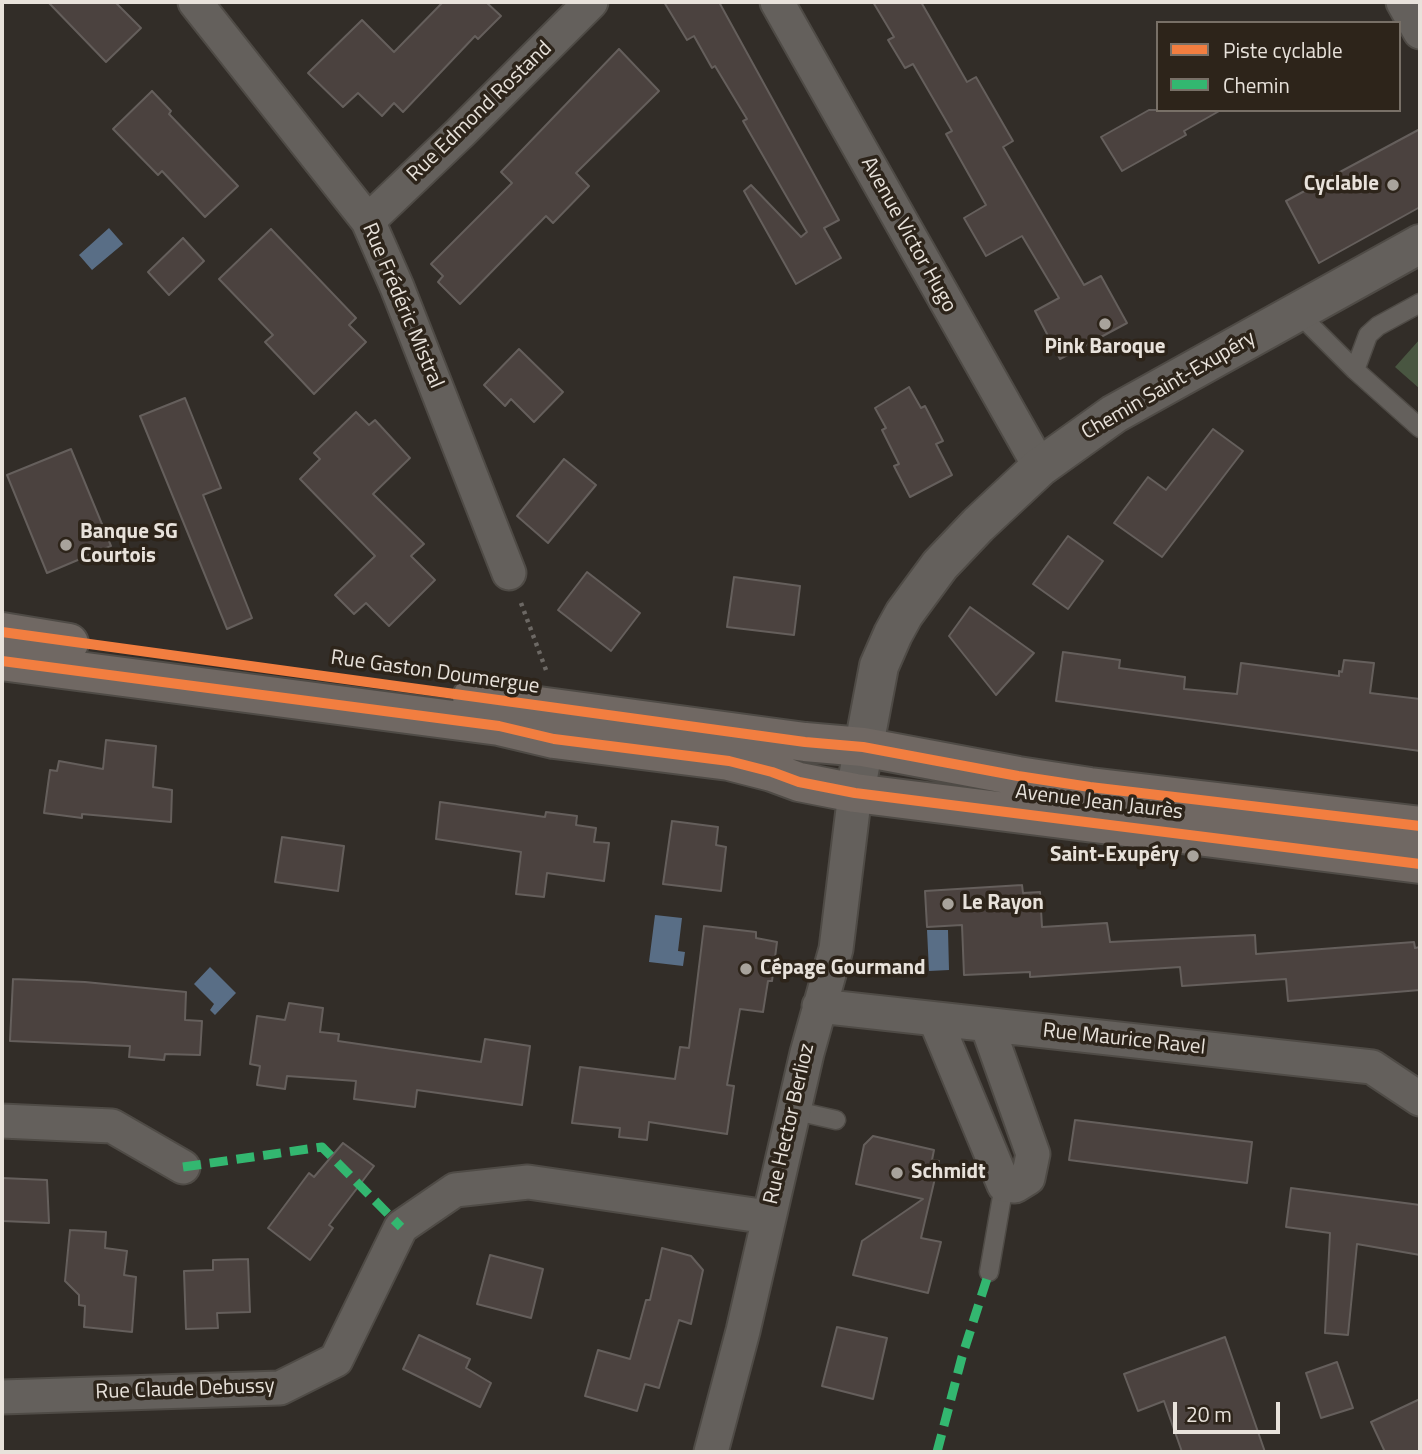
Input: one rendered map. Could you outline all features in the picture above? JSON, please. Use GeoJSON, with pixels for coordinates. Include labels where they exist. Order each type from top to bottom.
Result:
{"type":"FeatureCollection","features":[{"type":"Feature","properties":{"kind":"main road","name":"Rue Gaston Doumergue"},"geometry":{"type":"LineString","coordinates":[[2,632],[805,742],[863,747]]}},
{"type":"Feature","properties":{"kind":"main road","name":"Rue Gaston Doumergue"},"geometry":{"type":"LineString","coordinates":[[2,661],[499,726],[554,739],[729,761],[799,782],[855,793]]}},
{"type":"Feature","properties":{"kind":"main road","name":"Avenue Jean Jaurès"},"geometry":{"type":"LineString","coordinates":[[863,747],[1090,787],[1420,826]]}},
{"type":"Feature","properties":{"kind":"main road","name":"Avenue Jean Jaurès"},"geometry":{"type":"LineString","coordinates":[[855,793],[1420,864]]}},
{"type":"Feature","properties":{"kind":"street","name":"Rue Frédéric Mistral"},"geometry":{"type":"LineString","coordinates":[[195,2],[368,220],[509,573]]}},
{"type":"Feature","properties":{"kind":"street","name":"Rue Edmond Rostand"},"geometry":{"type":"LineString","coordinates":[[368,220],[592,2]]}},
{"type":"Feature","properties":{"kind":"street","name":"Avenue Victor Hugo"},"geometry":{"type":"LineString","coordinates":[[777,2],[1040,467]]}},
{"type":"Feature","properties":{"kind":"street"},"geometry":{"type":"LineString","coordinates":[[1403,2],[1420,32]]}},
{"type":"Feature","properties":{"kind":"street","name":"Chemin Saint-Exupéry"},"geometry":{"type":"LineString","coordinates":[[855,793],[879,667],[904,614],[940,565],[978,525],[1040,467],[1114,414],[1420,244]]}},
{"type":"Feature","properties":{"kind":"street","name":"Rue Hector Berlioz"},"geometry":{"type":"LineString","coordinates":[[711,1452],[731,1381],[792,1110],[836,949],[855,793]]}},
{"type":"Feature","properties":{"kind":"street","name":"Rue Maurice Ravel"},"geometry":{"type":"LineString","coordinates":[[819,1006],[1372,1067],[1420,1099]]}},
{"type":"Feature","properties":{"kind":"street"},"geometry":{"type":"LineString","coordinates":[[934,1019],[1004,1185],[1014,1186],[1028,1178],[1032,1154],[987,1025]]}},
{"type":"Feature","properties":{"kind":"street"},"geometry":{"type":"LineString","coordinates":[[2,1121],[112,1126],[183,1167]]}},
{"type":"Feature","properties":{"kind":"street","name":"Rue Claude Debussy"},"geometry":{"type":"LineString","coordinates":[[2,1397],[281,1388],[336,1360],[401,1227],[455,1190],[528,1182],[768,1217]]}},
{"type":"Feature","properties":{"kind":"lane"},"geometry":{"type":"LineString","coordinates":[[1355,370],[1368,335],[1378,326],[1420,303]]}},
{"type":"Feature","properties":{"kind":"lane"},"geometry":{"type":"LineString","coordinates":[[1297,312],[1355,370],[1420,428]]}},
{"type":"Feature","properties":{"kind":"lane"},"geometry":{"type":"LineString","coordinates":[[792,1110],[836,1120]]}},
{"type":"Feature","properties":{"kind":"lane"},"geometry":{"type":"LineString","coordinates":[[989,1272],[1004,1185]]}},
{"type":"Feature","properties":{"kind":"path"},"geometry":{"type":"LineString","coordinates":[[509,573],[546,667],[547,677]]}},
{"type":"Feature","properties":{"kind":"green space"},"geometry":{"type":"Polygon","coordinates":[[[1420,339],[1420,389],[1395,367],[1420,339]]]}},
{"type":"Feature","properties":{"kind":"water"},"geometry":{"type":"Polygon","coordinates":[[[109,228],[123,244],[92,270],[79,255],[109,228]]]}},
{"type":"Feature","properties":{"kind":"water"},"geometry":{"type":"Polygon","coordinates":[[[655,915],[682,918],[678,951],[685,952],[683,966],[649,962],[655,915]]]}},
{"type":"Feature","properties":{"kind":"water"},"geometry":{"type":"Polygon","coordinates":[[[927,930],[948,930],[949,970],[929,971],[927,930]]]}},
{"type":"Feature","properties":{"kind":"water"},"geometry":{"type":"Polygon","coordinates":[[[210,967],[236,993],[215,1015],[210,1010],[214,1004],[194,984],[210,967]]]}},
{"type":"Feature","properties":{"kind":"building"},"geometry":{"type":"Polygon","coordinates":[[[48,2],[115,2],[141,28],[106,62],[48,2]]]}},
{"type":"Feature","properties":{"kind":"building"},"geometry":{"type":"Polygon","coordinates":[[[443,2],[486,2],[501,16],[478,39],[475,36],[403,112],[394,103],[382,116],[358,93],[343,107],[308,73],[362,20],[394,52],[443,2]]]}},
{"type":"Feature","properties":{"kind":"building"},"geometry":{"type":"Polygon","coordinates":[[[664,2],[719,2],[839,220],[824,228],[841,258],[796,284],[744,191],[751,185],[801,237],[807,232],[743,121],[747,119],[715,66],[712,68],[694,36],[687,40],[664,2]]]}},
{"type":"Feature","properties":{"kind":"building"},"geometry":{"type":"Polygon","coordinates":[[[873,2],[921,2],[967,82],[976,77],[1013,141],[1003,147],[1084,285],[1101,276],[1127,323],[1060,359],[1035,311],[1059,298],[1022,236],[986,256],[964,218],[986,205],[946,134],[952,131],[913,64],[905,68],[888,40],[894,37],[873,2]]]}},
{"type":"Feature","properties":{"kind":"building"},"geometry":{"type":"Polygon","coordinates":[[[619,49],[659,91],[576,173],[589,186],[553,223],[546,216],[460,304],[438,282],[443,276],[431,264],[512,183],[501,172],[619,49]]]}},
{"type":"Feature","properties":{"kind":"building"},"geometry":{"type":"Polygon","coordinates":[[[152,91],[171,111],[169,114],[238,186],[205,217],[162,171],[158,175],[113,129],[152,91]]]}},
{"type":"Feature","properties":{"kind":"building"},"geometry":{"type":"Polygon","coordinates":[[[1149,110],[1217,112],[1184,131],[1186,135],[1122,171],[1101,137],[1149,110]]]}},
{"type":"Feature","properties":{"kind":"building"},"geometry":{"type":"Polygon","coordinates":[[[1420,129],[1420,207],[1319,263],[1286,201],[1420,129]]]}},
{"type":"Feature","properties":{"kind":"building"},"geometry":{"type":"Polygon","coordinates":[[[271,229],[356,318],[349,325],[366,342],[314,394],[265,342],[273,335],[219,279],[271,229]]]}},
{"type":"Feature","properties":{"kind":"building"},"geometry":{"type":"Polygon","coordinates":[[[183,238],[204,261],[169,295],[148,272],[183,238]]]}},
{"type":"Feature","properties":{"kind":"building"},"geometry":{"type":"Polygon","coordinates":[[[519,349],[563,392],[534,422],[511,399],[505,406],[484,385],[519,349]]]}},
{"type":"Feature","properties":{"kind":"building"},"geometry":{"type":"Polygon","coordinates":[[[909,387],[921,408],[925,406],[943,441],[936,444],[952,475],[910,497],[894,466],[899,464],[882,430],[886,428],[875,408],[909,387]]]}},
{"type":"Feature","properties":{"kind":"building"},"geometry":{"type":"Polygon","coordinates":[[[185,398],[221,488],[203,495],[252,618],[227,629],[140,416],[185,398]]]}},
{"type":"Feature","properties":{"kind":"building"},"geometry":{"type":"Polygon","coordinates":[[[356,412],[369,425],[375,420],[410,458],[373,494],[424,544],[411,556],[435,580],[389,626],[366,603],[354,614],[335,595],[375,556],[300,479],[320,459],[314,453],[356,412]]]}},
{"type":"Feature","properties":{"kind":"building"},"geometry":{"type":"Polygon","coordinates":[[[1213,429],[1243,451],[1162,557],[1114,523],[1148,477],[1166,490],[1213,429]]]}},
{"type":"Feature","properties":{"kind":"building"},"geometry":{"type":"Polygon","coordinates":[[[71,449],[111,546],[47,573],[7,475],[71,449]]]}},
{"type":"Feature","properties":{"kind":"building"},"geometry":{"type":"Polygon","coordinates":[[[564,459],[596,485],[548,543],[517,516],[564,459]]]}},
{"type":"Feature","properties":{"kind":"building"},"geometry":{"type":"Polygon","coordinates":[[[1068,536],[1103,561],[1068,609],[1033,584],[1068,536]]]}},
{"type":"Feature","properties":{"kind":"building"},"geometry":{"type":"Polygon","coordinates":[[[587,572],[640,613],[611,651],[558,610],[587,572]]]}},
{"type":"Feature","properties":{"kind":"building"},"geometry":{"type":"Polygon","coordinates":[[[734,577],[800,586],[794,635],[727,627],[734,577]]]}},
{"type":"Feature","properties":{"kind":"building"},"geometry":{"type":"Polygon","coordinates":[[[970,607],[1034,653],[996,695],[949,636],[970,607]]]}},
{"type":"Feature","properties":{"kind":"building"},"geometry":{"type":"Polygon","coordinates":[[[1063,652],[1120,660],[1119,668],[1185,677],[1184,689],[1237,694],[1241,663],[1339,676],[1344,660],[1374,663],[1370,693],[1420,699],[1420,751],[1056,701],[1063,652]]]}},
{"type":"Feature","properties":{"kind":"building"},"geometry":{"type":"Polygon","coordinates":[[[106,740],[156,746],[153,787],[172,790],[171,822],[82,814],[82,818],[44,813],[50,770],[57,771],[59,761],[103,769],[106,740]]]}},
{"type":"Feature","properties":{"kind":"building"},"geometry":{"type":"Polygon","coordinates":[[[440,802],[545,817],[546,812],[577,816],[576,825],[596,828],[594,842],[609,843],[604,881],[547,873],[544,897],[516,894],[521,852],[436,839],[440,802]]]}},
{"type":"Feature","properties":{"kind":"building"},"geometry":{"type":"Polygon","coordinates":[[[672,821],[718,827],[716,845],[726,847],[721,891],[663,884],[672,821]]]}},
{"type":"Feature","properties":{"kind":"building"},"geometry":{"type":"Polygon","coordinates":[[[282,837],[344,846],[338,891],[275,882],[282,837]]]}},
{"type":"Feature","properties":{"kind":"building"},"geometry":{"type":"Polygon","coordinates":[[[1022,885],[1023,893],[1040,892],[1042,927],[1107,923],[1110,942],[1255,935],[1256,954],[1414,942],[1415,948],[1420,947],[1420,990],[1288,1001],[1286,979],[1182,986],[1180,967],[1030,977],[1030,972],[964,975],[962,925],[927,927],[925,891],[1022,885]]]}},
{"type":"Feature","properties":{"kind":"building"},"geometry":{"type":"Polygon","coordinates":[[[704,926],[756,932],[756,938],[777,942],[772,981],[768,981],[763,1012],[740,1009],[727,1085],[734,1086],[727,1134],[649,1122],[647,1140],[619,1137],[620,1128],[572,1123],[580,1067],[675,1079],[680,1047],[689,1048],[704,926]]]}},
{"type":"Feature","properties":{"kind":"building"},"geometry":{"type":"Polygon","coordinates":[[[13,979],[85,982],[186,992],[185,1020],[202,1021],[200,1055],[165,1054],[164,1060],[129,1057],[130,1046],[10,1041],[13,979]]]}},
{"type":"Feature","properties":{"kind":"building"},"geometry":{"type":"Polygon","coordinates":[[[289,1003],[323,1008],[320,1032],[339,1034],[338,1041],[481,1062],[485,1039],[530,1046],[522,1105],[417,1090],[415,1107],[354,1099],[356,1081],[287,1076],[285,1089],[257,1085],[260,1066],[250,1064],[257,1016],[285,1020],[289,1003]]]}},
{"type":"Feature","properties":{"kind":"building"},"geometry":{"type":"Polygon","coordinates":[[[1075,1120],[1252,1142],[1247,1183],[1069,1160],[1075,1120]]]}},
{"type":"Feature","properties":{"kind":"building"},"geometry":{"type":"Polygon","coordinates":[[[873,1136],[934,1150],[932,1160],[939,1161],[921,1238],[941,1242],[928,1293],[853,1275],[862,1241],[923,1199],[856,1184],[864,1145],[873,1136]]]}},
{"type":"Feature","properties":{"kind":"building"},"geometry":{"type":"Polygon","coordinates":[[[343,1143],[374,1166],[329,1225],[333,1228],[310,1260],[268,1228],[309,1173],[314,1177],[343,1143]]]}},
{"type":"Feature","properties":{"kind":"building"},"geometry":{"type":"Polygon","coordinates":[[[2,1178],[47,1180],[49,1223],[2,1221],[2,1178]]]}},
{"type":"Feature","properties":{"kind":"building"},"geometry":{"type":"Polygon","coordinates":[[[1291,1188],[1420,1205],[1420,1255],[1357,1244],[1348,1335],[1325,1333],[1330,1233],[1286,1227],[1291,1188]]]}},
{"type":"Feature","properties":{"kind":"building"},"geometry":{"type":"Polygon","coordinates":[[[70,1230],[106,1232],[105,1248],[127,1251],[124,1275],[136,1277],[132,1332],[84,1327],[85,1306],[79,1305],[79,1295],[65,1281],[70,1230]]]}},
{"type":"Feature","properties":{"kind":"building"},"geometry":{"type":"Polygon","coordinates":[[[662,1248],[691,1256],[703,1270],[691,1324],[679,1320],[659,1388],[645,1384],[637,1411],[585,1396],[598,1350],[630,1359],[646,1300],[650,1300],[662,1248]]]}},
{"type":"Feature","properties":{"kind":"building"},"geometry":{"type":"Polygon","coordinates":[[[490,1255],[543,1269],[531,1318],[477,1304],[490,1255]]]}},
{"type":"Feature","properties":{"kind":"building"},"geometry":{"type":"Polygon","coordinates":[[[248,1259],[250,1312],[217,1313],[218,1328],[186,1329],[184,1271],[213,1270],[213,1260],[248,1259]]]}},
{"type":"Feature","properties":{"kind":"building"},"geometry":{"type":"Polygon","coordinates":[[[837,1327],[887,1338],[873,1399],[822,1386],[837,1327]]]}},
{"type":"Feature","properties":{"kind":"building"},"geometry":{"type":"Polygon","coordinates":[[[419,1335],[470,1359],[466,1368],[491,1383],[480,1407],[403,1369],[419,1335]]]}},
{"type":"Feature","properties":{"kind":"building"},"geometry":{"type":"Polygon","coordinates":[[[1225,1337],[1265,1452],[1182,1452],[1164,1401],[1138,1411],[1124,1374],[1225,1337]]]}},
{"type":"Feature","properties":{"kind":"building"},"geometry":{"type":"Polygon","coordinates":[[[1337,1362],[1353,1408],[1321,1418],[1306,1373],[1337,1362]]]}},
{"type":"Feature","properties":{"kind":"building"},"geometry":{"type":"Polygon","coordinates":[[[1420,1399],[1420,1452],[1385,1452],[1371,1422],[1420,1399]]]}},
{"type":"Feature","properties":{"kind":"marked path"},"geometry":{"type":"LineString","coordinates":[[183,1167],[322,1147],[401,1227]]}},
{"type":"Feature","properties":{"kind":"marked path"},"geometry":{"type":"LineString","coordinates":[[937,1452],[962,1357],[989,1272]]}},
{"type":"Feature","properties":{"kind":"cycle path"},"geometry":{"type":"LineString","coordinates":[[2,632],[805,742],[863,747],[1090,787],[1420,826]]}},
{"type":"Feature","properties":{"kind":"cycle path"},"geometry":{"type":"LineString","coordinates":[[2,661],[499,726],[554,739],[729,761],[799,782],[855,793],[1420,864]]}},
{"type":"Feature","properties":{"kind":"place","name":"Cyclable"},"geometry":{"type":"Point","coordinates":[1393,185]}},
{"type":"Feature","properties":{"kind":"place","name":"Pink Baroque"},"geometry":{"type":"Point","coordinates":[1105,324]}},
{"type":"Feature","properties":{"kind":"place","name":"Banque SG Courtois"},"geometry":{"type":"Point","coordinates":[66,545]}},
{"type":"Feature","properties":{"kind":"place","name":"Saint-Exupéry"},"geometry":{"type":"Point","coordinates":[1193,856]}},
{"type":"Feature","properties":{"kind":"place","name":"Le Rayon"},"geometry":{"type":"Point","coordinates":[948,904]}},
{"type":"Feature","properties":{"kind":"place","name":"Cépage Gourmand"},"geometry":{"type":"Point","coordinates":[746,969]}},
{"type":"Feature","properties":{"kind":"place","name":"Schmidt"},"geometry":{"type":"Point","coordinates":[897,1173]}}]}
